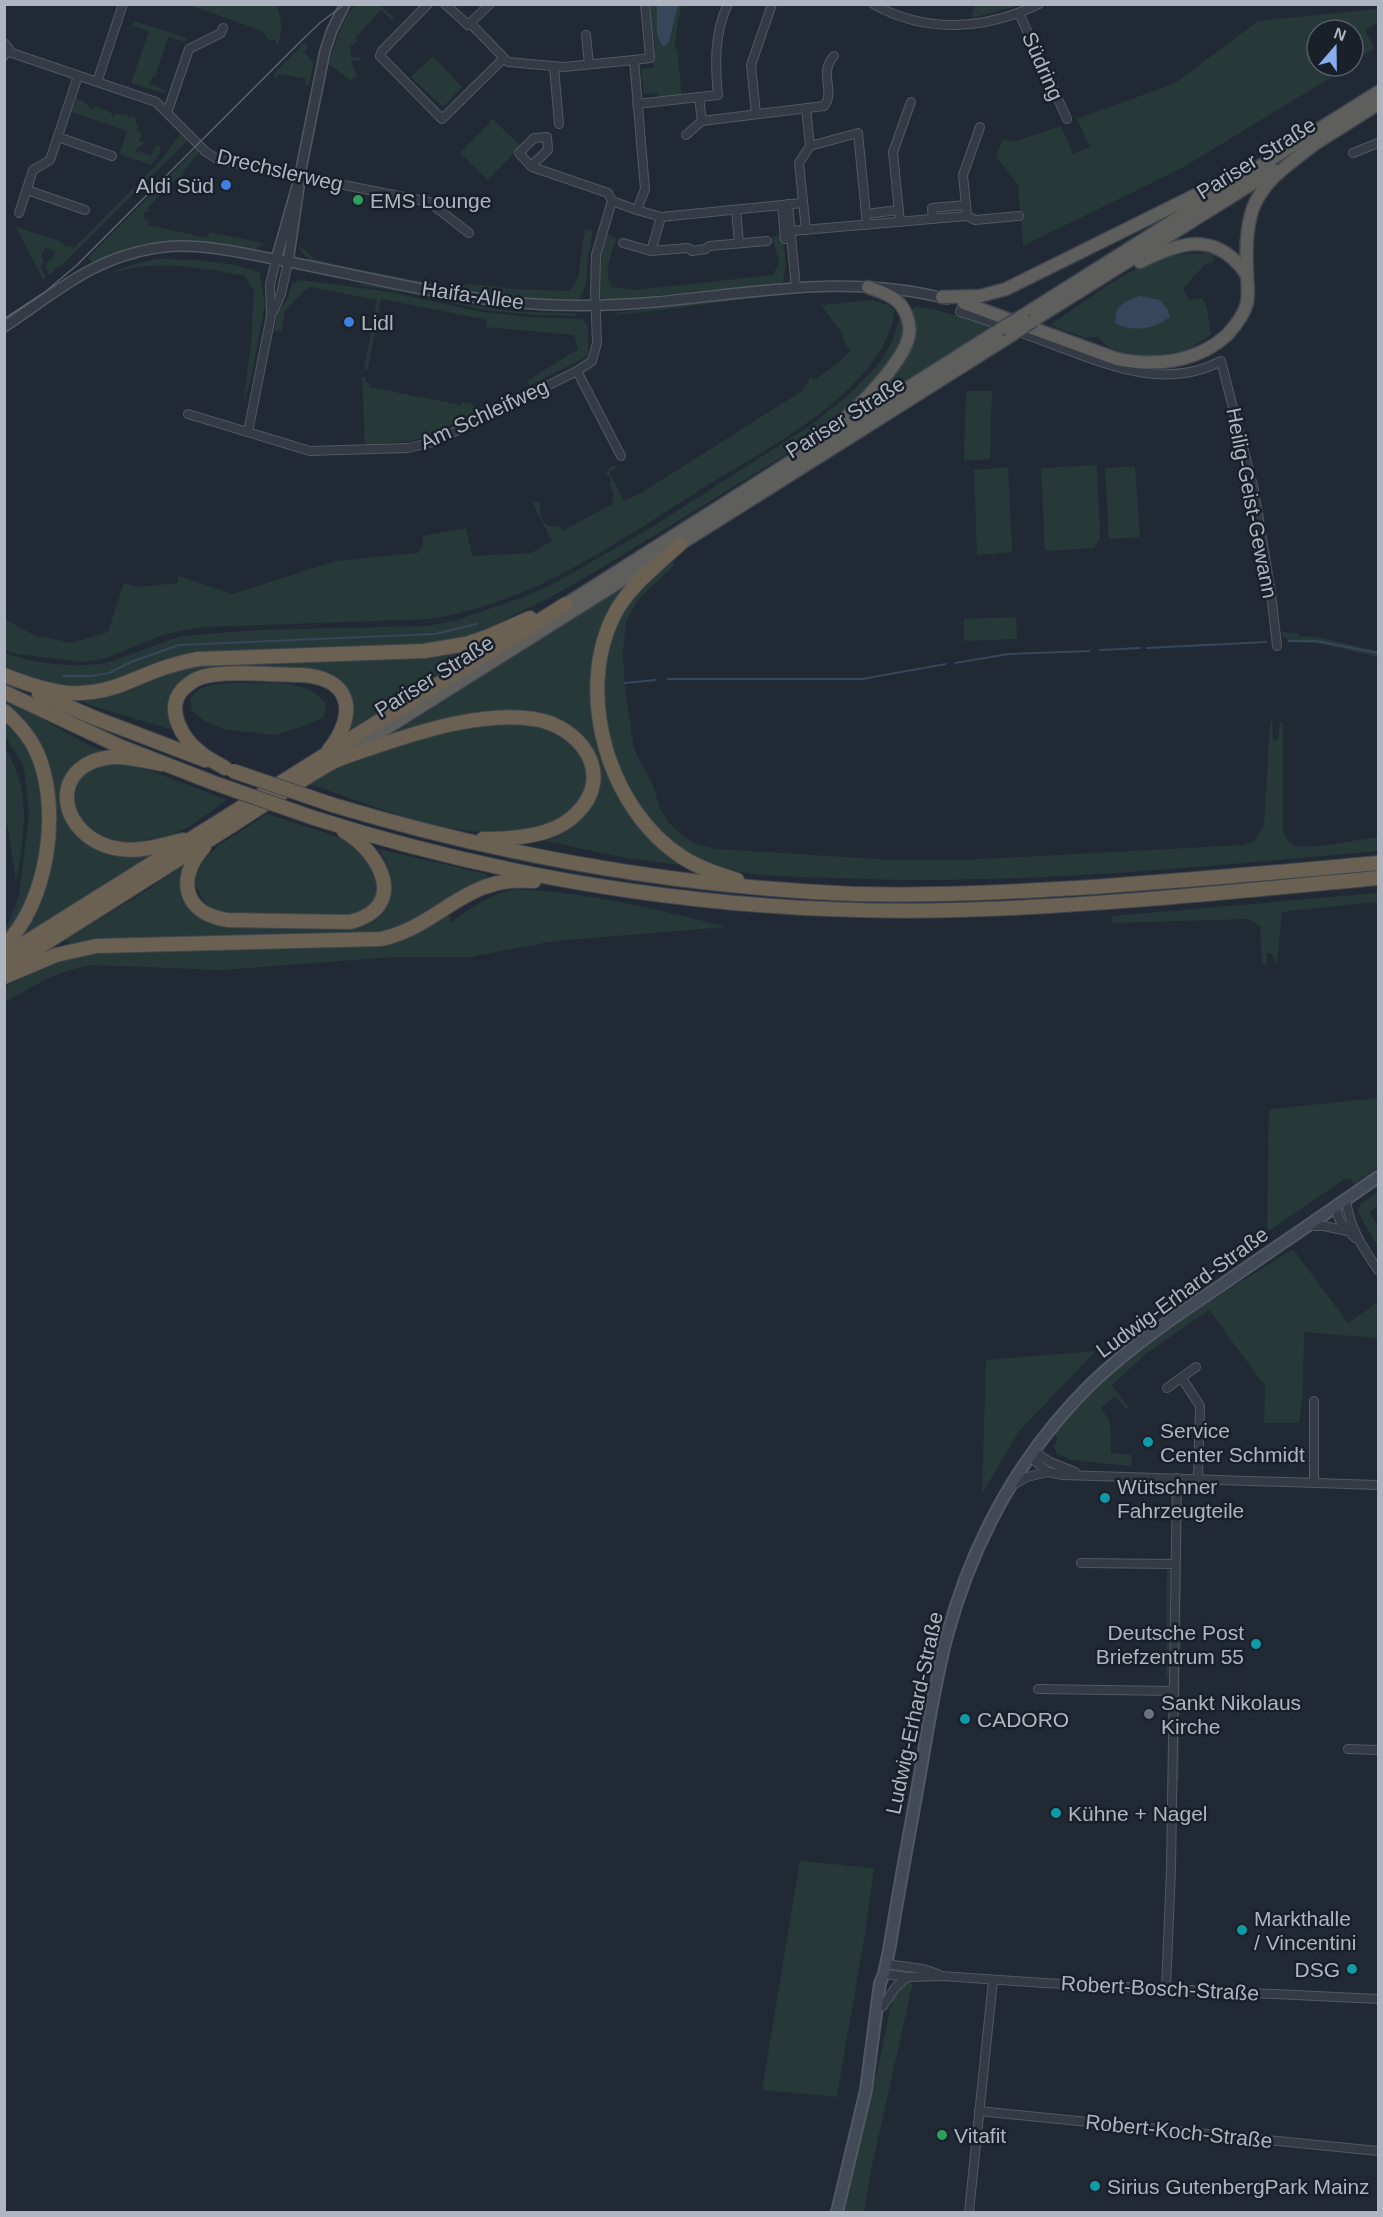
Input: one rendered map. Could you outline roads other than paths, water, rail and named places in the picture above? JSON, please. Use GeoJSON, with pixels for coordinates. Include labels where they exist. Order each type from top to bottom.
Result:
{"type":"FeatureCollection","features":[{"type":"Feature","properties":{"kind":"highway","name":"Pariser Straße"},"geometry":{"type":"LineString","coordinates":[[328,760],[681,543],[1012,335],[1028,318],[1270,159],[1378,92]]}},
{"type":"Feature","properties":{"kind":"highway","name":"Pariser Straße"},"geometry":{"type":"LineString","coordinates":[[566,604],[999,330],[1028,318],[1088,287],[1378,104]]}},
{"type":"Feature","properties":{"kind":"highway"},"geometry":{"type":"LineString","coordinates":[[964,303],[1117,359],[1141,363],[1165,362],[1210,348],[1234,327],[1247,304],[1247,231],[1260,195],[1275,175],[1311,146]]}},
{"type":"Feature","properties":{"kind":"highway"},"geometry":{"type":"LineString","coordinates":[[942,297],[980,296],[1006,289],[1270,159]]}},
{"type":"Feature","properties":{"kind":"highway"},"geometry":{"type":"LineString","coordinates":[[1088,287],[1155,255],[1176,247],[1196,244],[1207,244],[1224,250],[1247,274]]}},
{"type":"Feature","properties":{"kind":"highway"},"geometry":{"type":"LineString","coordinates":[[790,462],[853,411],[881,380],[906,345],[909,327],[903,308],[893,298],[868,287]]}},
{"type":"Feature","properties":{"kind":"highway"},"geometry":{"type":"LineString","coordinates":[[681,543],[624,597],[605,634],[600,656],[598,702],[601,730],[607,753],[615,777],[637,814],[670,848],[699,867],[777,889]]}},
{"type":"Feature","properties":{"kind":"highway"},"geometry":{"type":"LineString","coordinates":[[4,676],[46,691],[72,694],[123,684],[177,663],[198,659],[434,650],[466,644],[489,636],[566,604]]}},
{"type":"Feature","properties":{"kind":"highway"},"geometry":{"type":"LineString","coordinates":[[4,969],[215,836],[566,604]]}},
{"type":"Feature","properties":{"kind":"highway"},"geometry":{"type":"LineString","coordinates":[[229,769],[199,752],[188,740],[176,718],[176,701],[180,692],[201,677],[217,674],[311,675],[328,681],[342,694],[346,703],[347,719],[328,760]]}},
{"type":"Feature","properties":{"kind":"highway"},"geometry":{"type":"LineString","coordinates":[[4,676],[94,718],[333,805],[451,837],[560,861],[639,874],[777,889],[854,894],[977,893],[1144,883],[1378,863]]}},
{"type":"Feature","properties":{"kind":"highway"},"geometry":{"type":"LineString","coordinates":[[4,692],[74,726],[162,764],[332,824],[466,860],[610,887],[781,906],[923,910],[1056,906],[1378,878]]}},
{"type":"Feature","properties":{"kind":"highway"},"geometry":{"type":"LineString","coordinates":[[4,711],[27,736],[37,752],[49,795],[46,847],[38,888],[31,910],[21,927],[4,946]]}},
{"type":"Feature","properties":{"kind":"highway"},"geometry":{"type":"LineString","coordinates":[[4,956],[194,837],[328,760],[436,728],[505,718],[530,718],[546,721],[560,726],[579,741],[592,769],[592,787],[584,804],[571,818],[555,828],[529,836],[496,839],[451,837]]}},
{"type":"Feature","properties":{"kind":"highway"},"geometry":{"type":"LineString","coordinates":[[162,764],[112,757],[87,766],[70,782],[66,799],[69,815],[88,836],[100,843],[120,849],[144,848],[194,837]]}},
{"type":"Feature","properties":{"kind":"highway"},"geometry":{"type":"LineString","coordinates":[[215,836],[193,860],[188,875],[187,884],[191,900],[200,911],[228,920],[350,922],[365,917],[377,907],[384,888],[384,877],[376,860],[362,843],[332,824]]}},
{"type":"Feature","properties":{"kind":"highway"},"geometry":{"type":"LineString","coordinates":[[4,977],[56,955],[96,946],[381,939],[414,928],[465,894],[483,886],[504,881],[529,880],[587,887],[610,887]]}},
{"type":"Feature","properties":{"kind":"main road","name":"Ludwig-Erhard-Straße"},"geometry":{"type":"LineString","coordinates":[[837,2212],[860,2120],[873,2045],[873,2024],[880,1983],[885,1969],[946,1638],[972,1561],[989,1523],[1032,1454],[1075,1401],[1113,1365],[1168,1322],[1378,1177]]}},
{"type":"Feature","properties":{"kind":"main road","name":"Ludwig-Erhard-Straße"},"geometry":{"type":"LineString","coordinates":[[873,2045],[880,2026],[886,1986],[885,1969]]}},
{"type":"Feature","properties":{"kind":"street"},"geometry":{"type":"LineString","coordinates":[[97,82],[123,4]]}},
{"type":"Feature","properties":{"kind":"street"},"geometry":{"type":"LineString","coordinates":[[248,432],[271,316],[270,285],[299,178],[325,51],[345,4]]}},
{"type":"Feature","properties":{"kind":"street"},"geometry":{"type":"LineString","coordinates":[[428,4],[381,51],[380,57],[442,119],[504,58]]}},
{"type":"Feature","properties":{"kind":"street"},"geometry":{"type":"LineString","coordinates":[[445,4],[466,24],[471,24],[508,63],[554,67],[650,58],[645,4]]}},
{"type":"Feature","properties":{"kind":"street"},"geometry":{"type":"LineString","coordinates":[[471,24],[490,4]]}},
{"type":"Feature","properties":{"kind":"street"},"geometry":{"type":"LineString","coordinates":[[637,104],[718,95],[714,63],[723,15],[728,4]]}},
{"type":"Feature","properties":{"kind":"street"},"geometry":{"type":"LineString","coordinates":[[756,114],[751,65],[772,4]]}},
{"type":"Feature","properties":{"kind":"street","name":"Südring"},"geometry":{"type":"LineString","coordinates":[[873,4],[900,18],[946,26],[976,24],[1019,13],[1039,4]]}},
{"type":"Feature","properties":{"kind":"street","name":"Südring"},"geometry":{"type":"LineString","coordinates":[[1019,13],[1067,119]]}},
{"type":"Feature","properties":{"kind":"street"},"geometry":{"type":"LineString","coordinates":[[167,113],[189,49],[221,33],[223,28]]}},
{"type":"Feature","properties":{"kind":"street"},"geometry":{"type":"LineString","coordinates":[[586,34],[589,64]]}},
{"type":"Feature","properties":{"kind":"street"},"geometry":{"type":"LineString","coordinates":[[4,43],[9,46],[7,54]]}},
{"type":"Feature","properties":{"kind":"street","name":"Drechslerweg"},"geometry":{"type":"LineString","coordinates":[[7,54],[153,101],[206,152],[219,160],[299,178],[432,202],[470,233]]}},
{"type":"Feature","properties":{"kind":"street"},"geometry":{"type":"LineString","coordinates":[[686,135],[702,121],[824,106],[828,102],[825,74],[834,56]]}},
{"type":"Feature","properties":{"kind":"street"},"geometry":{"type":"LineString","coordinates":[[634,60],[645,189],[638,210]]}},
{"type":"Feature","properties":{"kind":"street"},"geometry":{"type":"LineString","coordinates":[[554,67],[559,124]]}},
{"type":"Feature","properties":{"kind":"street"},"geometry":{"type":"LineString","coordinates":[[19,213],[33,170],[50,160],[78,76]]}},
{"type":"Feature","properties":{"kind":"street"},"geometry":{"type":"LineString","coordinates":[[699,97],[702,121]]}},
{"type":"Feature","properties":{"kind":"street"},"geometry":{"type":"LineString","coordinates":[[900,222],[893,152],[911,102]]}},
{"type":"Feature","properties":{"kind":"street"},"geometry":{"type":"LineString","coordinates":[[806,108],[810,146],[799,163],[806,230]]}},
{"type":"Feature","properties":{"kind":"street"},"geometry":{"type":"LineString","coordinates":[[967,216],[963,175],[980,127]]}},
{"type":"Feature","properties":{"kind":"street"},"geometry":{"type":"LineString","coordinates":[[810,146],[858,133],[867,225]]}},
{"type":"Feature","properties":{"kind":"street"},"geometry":{"type":"LineString","coordinates":[[58,137],[112,156]]}},
{"type":"Feature","properties":{"kind":"street"},"geometry":{"type":"LineString","coordinates":[[1353,153],[1378,143]]}},
{"type":"Feature","properties":{"kind":"street"},"geometry":{"type":"LineString","coordinates":[[531,166],[608,193],[612,201],[661,218],[803,203]]}},
{"type":"Feature","properties":{"kind":"street"},"geometry":{"type":"LineString","coordinates":[[271,316],[281,294],[288,262],[297,208],[299,178]]}},
{"type":"Feature","properties":{"kind":"street"},"geometry":{"type":"LineString","coordinates":[[27,190],[85,210]]}},
{"type":"Feature","properties":{"kind":"street","name":"Am Schleifweg"},"geometry":{"type":"LineString","coordinates":[[188,414],[310,451],[366,451],[422,446],[496,412],[590,364],[596,354],[596,255],[612,201]]}},
{"type":"Feature","properties":{"kind":"street"},"geometry":{"type":"LineString","coordinates":[[785,205],[796,288]]}},
{"type":"Feature","properties":{"kind":"street"},"geometry":{"type":"LineString","coordinates":[[933,219],[932,208],[966,205]]}},
{"type":"Feature","properties":{"kind":"street"},"geometry":{"type":"LineString","coordinates":[[736,210],[739,243]]}},
{"type":"Feature","properties":{"kind":"street"},"geometry":{"type":"LineString","coordinates":[[866,214],[898,210]]}},
{"type":"Feature","properties":{"kind":"street"},"geometry":{"type":"LineString","coordinates":[[788,236],[806,230],[967,216],[975,220],[1018,216]]}},
{"type":"Feature","properties":{"kind":"street"},"geometry":{"type":"LineString","coordinates":[[651,251],[661,218]]}},
{"type":"Feature","properties":{"kind":"street"},"geometry":{"type":"LineString","coordinates":[[623,243],[651,251],[688,248],[692,251],[706,249],[709,246],[767,241]]}},
{"type":"Feature","properties":{"kind":"street","name":"Haifa-Allee"},"geometry":{"type":"LineString","coordinates":[[4,327],[93,267],[134,252],[170,247],[201,247],[478,299],[546,305],[595,306],[796,288],[868,287],[942,297],[964,303]]}},
{"type":"Feature","properties":{"kind":"street","name":"Heilig-Geist-Gewann"},"geometry":{"type":"LineString","coordinates":[[964,303],[960,312],[1122,369],[1156,374],[1179,374],[1202,370],[1221,360],[1254,490],[1274,612],[1277,646]]}},
{"type":"Feature","properties":{"kind":"street"},"geometry":{"type":"LineString","coordinates":[[577,371],[621,456]]}},
{"type":"Feature","properties":{"kind":"street"},"geometry":{"type":"LineString","coordinates":[[1346,1200],[1349,1216],[1359,1241],[1378,1270]]}},
{"type":"Feature","properties":{"kind":"street"},"geometry":{"type":"LineString","coordinates":[[1335,1207],[1340,1221],[1359,1241]]}},
{"type":"Feature","properties":{"kind":"street"},"geometry":{"type":"LineString","coordinates":[[1307,1226],[1324,1226],[1348,1232]]}},
{"type":"Feature","properties":{"kind":"street"},"geometry":{"type":"LineString","coordinates":[[1167,1388],[1196,1367]]}},
{"type":"Feature","properties":{"kind":"street"},"geometry":{"type":"LineString","coordinates":[[1182,1378],[1200,1406],[1198,1479]]}},
{"type":"Feature","properties":{"kind":"street"},"geometry":{"type":"LineString","coordinates":[[1314,1401],[1314,1483]]}},
{"type":"Feature","properties":{"kind":"street"},"geometry":{"type":"LineString","coordinates":[[1032,1454],[1048,1472]]}},
{"type":"Feature","properties":{"kind":"street"},"geometry":{"type":"LineString","coordinates":[[1032,1454],[1058,1466],[1086,1474]]}},
{"type":"Feature","properties":{"kind":"street"},"geometry":{"type":"LineString","coordinates":[[1009,1488],[1027,1477],[1048,1472],[1063,1475],[1378,1485]]}},
{"type":"Feature","properties":{"kind":"street"},"geometry":{"type":"LineString","coordinates":[[1166,1988],[1171,1870],[1177,1478]]}},
{"type":"Feature","properties":{"kind":"street"},"geometry":{"type":"LineString","coordinates":[[1081,1563],[1175,1564]]}},
{"type":"Feature","properties":{"kind":"street"},"geometry":{"type":"LineString","coordinates":[[1038,1689],[1174,1691]]}},
{"type":"Feature","properties":{"kind":"street"},"geometry":{"type":"LineString","coordinates":[[1348,1749],[1378,1750]]}},
{"type":"Feature","properties":{"kind":"street","name":"Robert-Bosch-Straße"},"geometry":{"type":"LineString","coordinates":[[885,1969],[923,1969],[942,1976]]}},
{"type":"Feature","properties":{"kind":"street","name":"Robert-Bosch-Straße"},"geometry":{"type":"LineString","coordinates":[[885,1969],[907,1977],[942,1976],[1378,1999]]}},
{"type":"Feature","properties":{"kind":"street"},"geometry":{"type":"LineString","coordinates":[[883,2006],[895,1988],[907,1977]]}},
{"type":"Feature","properties":{"kind":"street"},"geometry":{"type":"LineString","coordinates":[[969,2212],[993,1980]]}},
{"type":"Feature","properties":{"kind":"street","name":"Robert-Koch-Straße"},"geometry":{"type":"LineString","coordinates":[[979,2111],[1378,2151]]}},
{"type":"Feature","properties":{"kind":"water"},"geometry":{"type":"Polygon","coordinates":[[[657,5],[678,5],[669,42],[664,46],[657,34],[657,5]]]}},
{"type":"Feature","properties":{"kind":"water"},"geometry":{"type":"Polygon","coordinates":[[[1140,296],[1160,300],[1168,310],[1170,317],[1150,327],[1136,329],[1115,323],[1117,309],[1125,302],[1140,296]]]}},
{"type":"Feature","properties":{"kind":"waterway"},"geometry":{"type":"LineString","coordinates":[[63,676],[91,676],[109,673],[131,662],[179,645],[435,634],[477,624]]}},
{"type":"Feature","properties":{"kind":"waterway"},"geometry":{"type":"LineString","coordinates":[[1289,641],[1316,641],[1378,653]]}},
{"type":"Feature","properties":{"kind":"waterway"},"geometry":{"type":"LineString","coordinates":[[1147,648],[1266,642]]}},
{"type":"Feature","properties":{"kind":"waterway"},"geometry":{"type":"LineString","coordinates":[[1100,650],[1140,648]]}},
{"type":"Feature","properties":{"kind":"waterway"},"geometry":{"type":"LineString","coordinates":[[955,663],[1009,654],[1089,651]]}},
{"type":"Feature","properties":{"kind":"waterway"},"geometry":{"type":"LineString","coordinates":[[668,679],[862,679],[946,664]]}},
{"type":"Feature","properties":{"kind":"waterway"},"geometry":{"type":"LineString","coordinates":[[624,683],[656,680]]}},
{"type":"Feature","properties":{"kind":"tram line"},"geometry":{"type":"LineString","coordinates":[[4,319],[45,292],[77,265],[303,39],[345,4]]}},
{"type":"Feature","properties":{"kind":"place","name":"Aldi Süd"},"geometry":{"type":"Point","coordinates":[226,185]}},
{"type":"Feature","properties":{"kind":"place","name":"EMS Lounge"},"geometry":{"type":"Point","coordinates":[358,200]}},
{"type":"Feature","properties":{"kind":"place","name":"Lidl"},"geometry":{"type":"Point","coordinates":[349,322]}},
{"type":"Feature","properties":{"kind":"place","name":"Service Center Schmidt"},"geometry":{"type":"Point","coordinates":[1148,1442]}},
{"type":"Feature","properties":{"kind":"place","name":"Wütschner Fahrzeugteile"},"geometry":{"type":"Point","coordinates":[1105,1498]}},
{"type":"Feature","properties":{"kind":"place","name":"Deutsche Post Briefzentrum 55"},"geometry":{"type":"Point","coordinates":[1256,1644]}},
{"type":"Feature","properties":{"kind":"place","name":"Sankt Nikolaus Kirche"},"geometry":{"type":"Point","coordinates":[1149,1714]}},
{"type":"Feature","properties":{"kind":"place","name":"CADORO"},"geometry":{"type":"Point","coordinates":[965,1719]}},
{"type":"Feature","properties":{"kind":"place","name":"Kühne + Nagel"},"geometry":{"type":"Point","coordinates":[1056,1813]}},
{"type":"Feature","properties":{"kind":"place","name":"Markthalle / Vincentini"},"geometry":{"type":"Point","coordinates":[1242,1930]}},
{"type":"Feature","properties":{"kind":"place","name":"DSG"},"geometry":{"type":"Point","coordinates":[1352,1969]}},
{"type":"Feature","properties":{"kind":"place","name":"Vitafit"},"geometry":{"type":"Point","coordinates":[942,2135]}},
{"type":"Feature","properties":{"kind":"place","name":"Sirius GutenbergPark Mainz"},"geometry":{"type":"Point","coordinates":[1095,2186]}}]}
